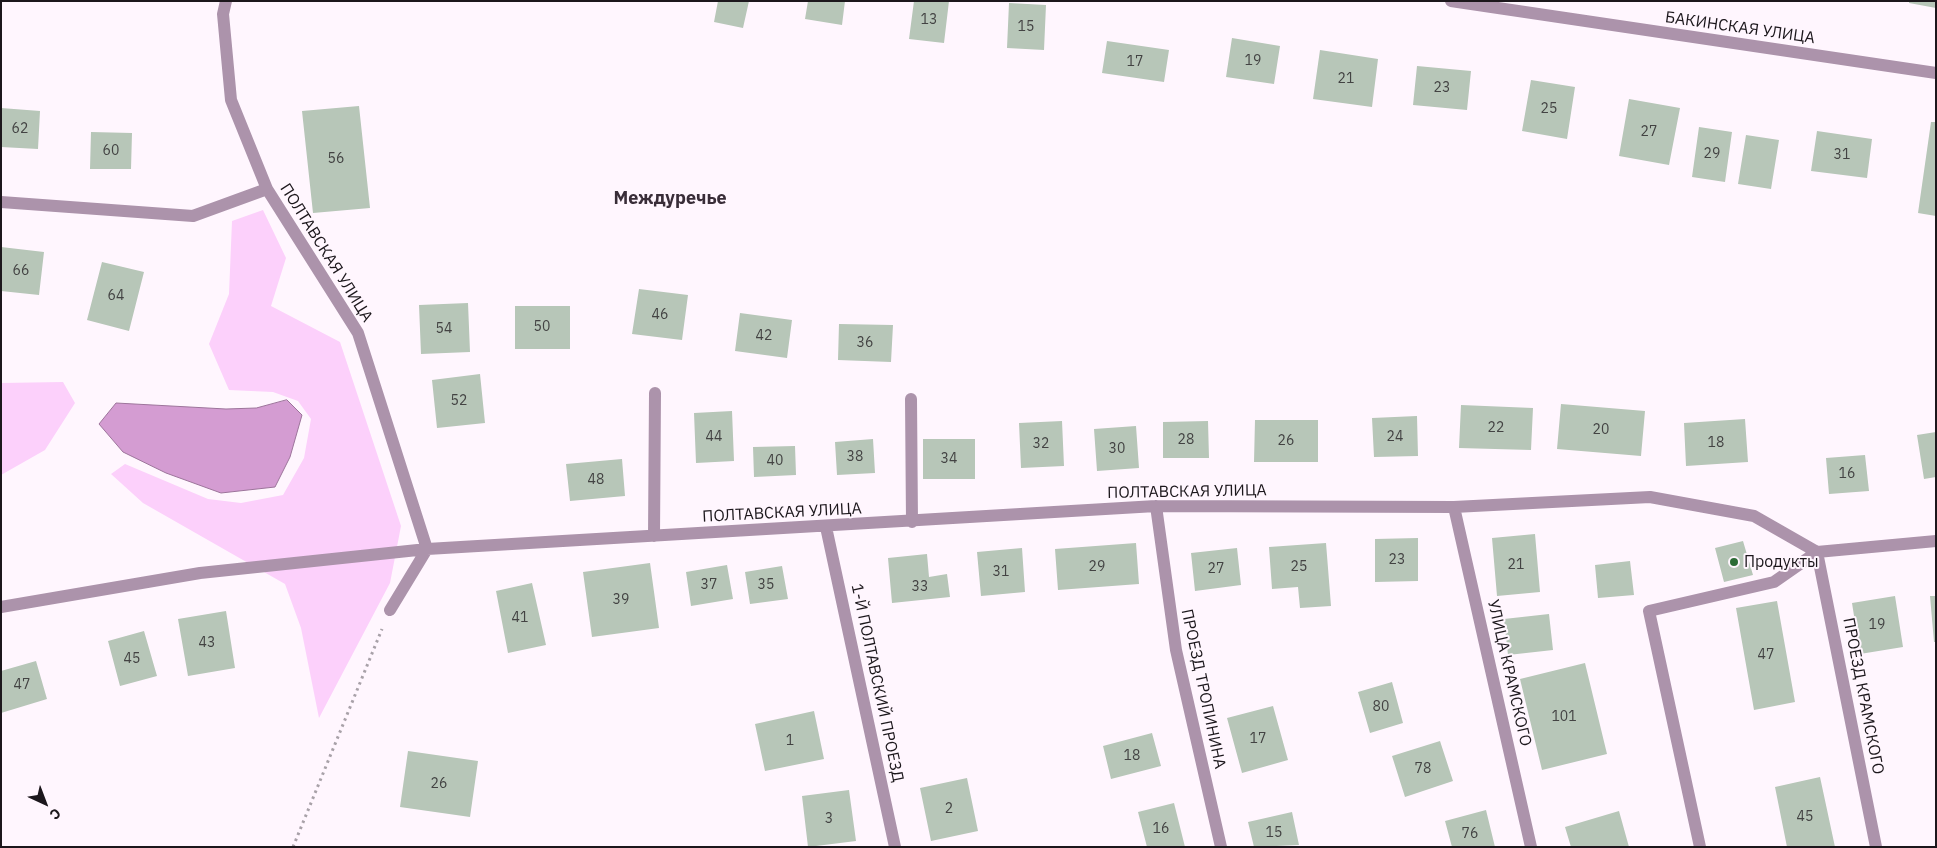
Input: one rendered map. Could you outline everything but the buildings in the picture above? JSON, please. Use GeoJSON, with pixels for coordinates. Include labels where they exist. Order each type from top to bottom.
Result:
{"type":"FeatureCollection","features":[{"type":"Feature","properties":{"kind":"street","name":"ПОЛТАВСКАЯ УЛИЦА"},"geometry":{"type":"LineString","coordinates":[[226,1],[223,14],[231,100],[267,189],[358,333],[426,549]]}},
{"type":"Feature","properties":{"kind":"street","name":"БАКИНСКАЯ УЛИЦА"},"geometry":{"type":"LineString","coordinates":[[1451,1],[1936,73]]}},
{"type":"Feature","properties":{"kind":"street"},"geometry":{"type":"LineString","coordinates":[[1,202],[193,216],[267,189]]}},
{"type":"Feature","properties":{"kind":"street"},"geometry":{"type":"LineString","coordinates":[[654,536],[655,393]]}},
{"type":"Feature","properties":{"kind":"street"},"geometry":{"type":"LineString","coordinates":[[911,399],[912,522]]}},
{"type":"Feature","properties":{"kind":"street","name":"ПОЛТАВСКАЯ УЛИЦА"},"geometry":{"type":"LineString","coordinates":[[1,607],[200,573],[426,549],[912,522],[1156,506],[1454,507],[1650,497],[1754,516],[1817,552]]}},
{"type":"Feature","properties":{"kind":"street","name":"ПРОЕЗД ТРОПИНИНА"},"geometry":{"type":"LineString","coordinates":[[1156,506],[1176,650],[1221,847]]}},
{"type":"Feature","properties":{"kind":"street","name":"УЛИЦА КРАМСКОГО"},"geometry":{"type":"LineString","coordinates":[[1454,507],[1531,847]]}},
{"type":"Feature","properties":{"kind":"street","name":"1-Й ПОЛТАВСКИЙ ПРОЕЗД"},"geometry":{"type":"LineString","coordinates":[[826,527],[895,847]]}},
{"type":"Feature","properties":{"kind":"street"},"geometry":{"type":"LineString","coordinates":[[1700,847],[1649,611],[1774,582],[1817,552],[1936,540]]}},
{"type":"Feature","properties":{"kind":"street"},"geometry":{"type":"LineString","coordinates":[[390,610],[426,549]]}},
{"type":"Feature","properties":{"kind":"street","name":"ПРОЕЗД КРАМСКОГО"},"geometry":{"type":"LineString","coordinates":[[1817,552],[1876,847]]}},
{"type":"Feature","properties":{"kind":"path"},"geometry":{"type":"LineString","coordinates":[[293,847],[390,610]]}},
{"type":"Feature","properties":{"kind":"shaded area"},"geometry":{"type":"Polygon","coordinates":[[[263,210],[286,258],[271,306],[340,342],[401,526],[390,583],[319,718],[301,628],[285,584],[143,503],[111,474],[125,464],[208,499],[241,503],[283,495],[304,458],[311,419],[298,401],[273,392],[229,390],[209,344],[229,294],[232,221],[263,210]]]}},
{"type":"Feature","properties":{"kind":"shaded area"},"geometry":{"type":"Polygon","coordinates":[[[63,382],[75,403],[45,450],[1,475],[1,383],[63,382]]]}},
{"type":"Feature","properties":{"kind":"shaded area"},"geometry":{"type":"Polygon","coordinates":[[[287,400],[302,415],[290,457],[275,487],[221,493],[166,473],[123,452],[99,424],[116,403],[226,409],[256,408],[287,400]]]}},
{"type":"Feature","properties":{"kind":"place","name":"Продукты"},"geometry":{"type":"Point","coordinates":[1734,562]}},
{"type":"Feature","properties":{"kind":"district","name":"Междуречье"},"geometry":{"type":"Point","coordinates":[670,199]}}]}
